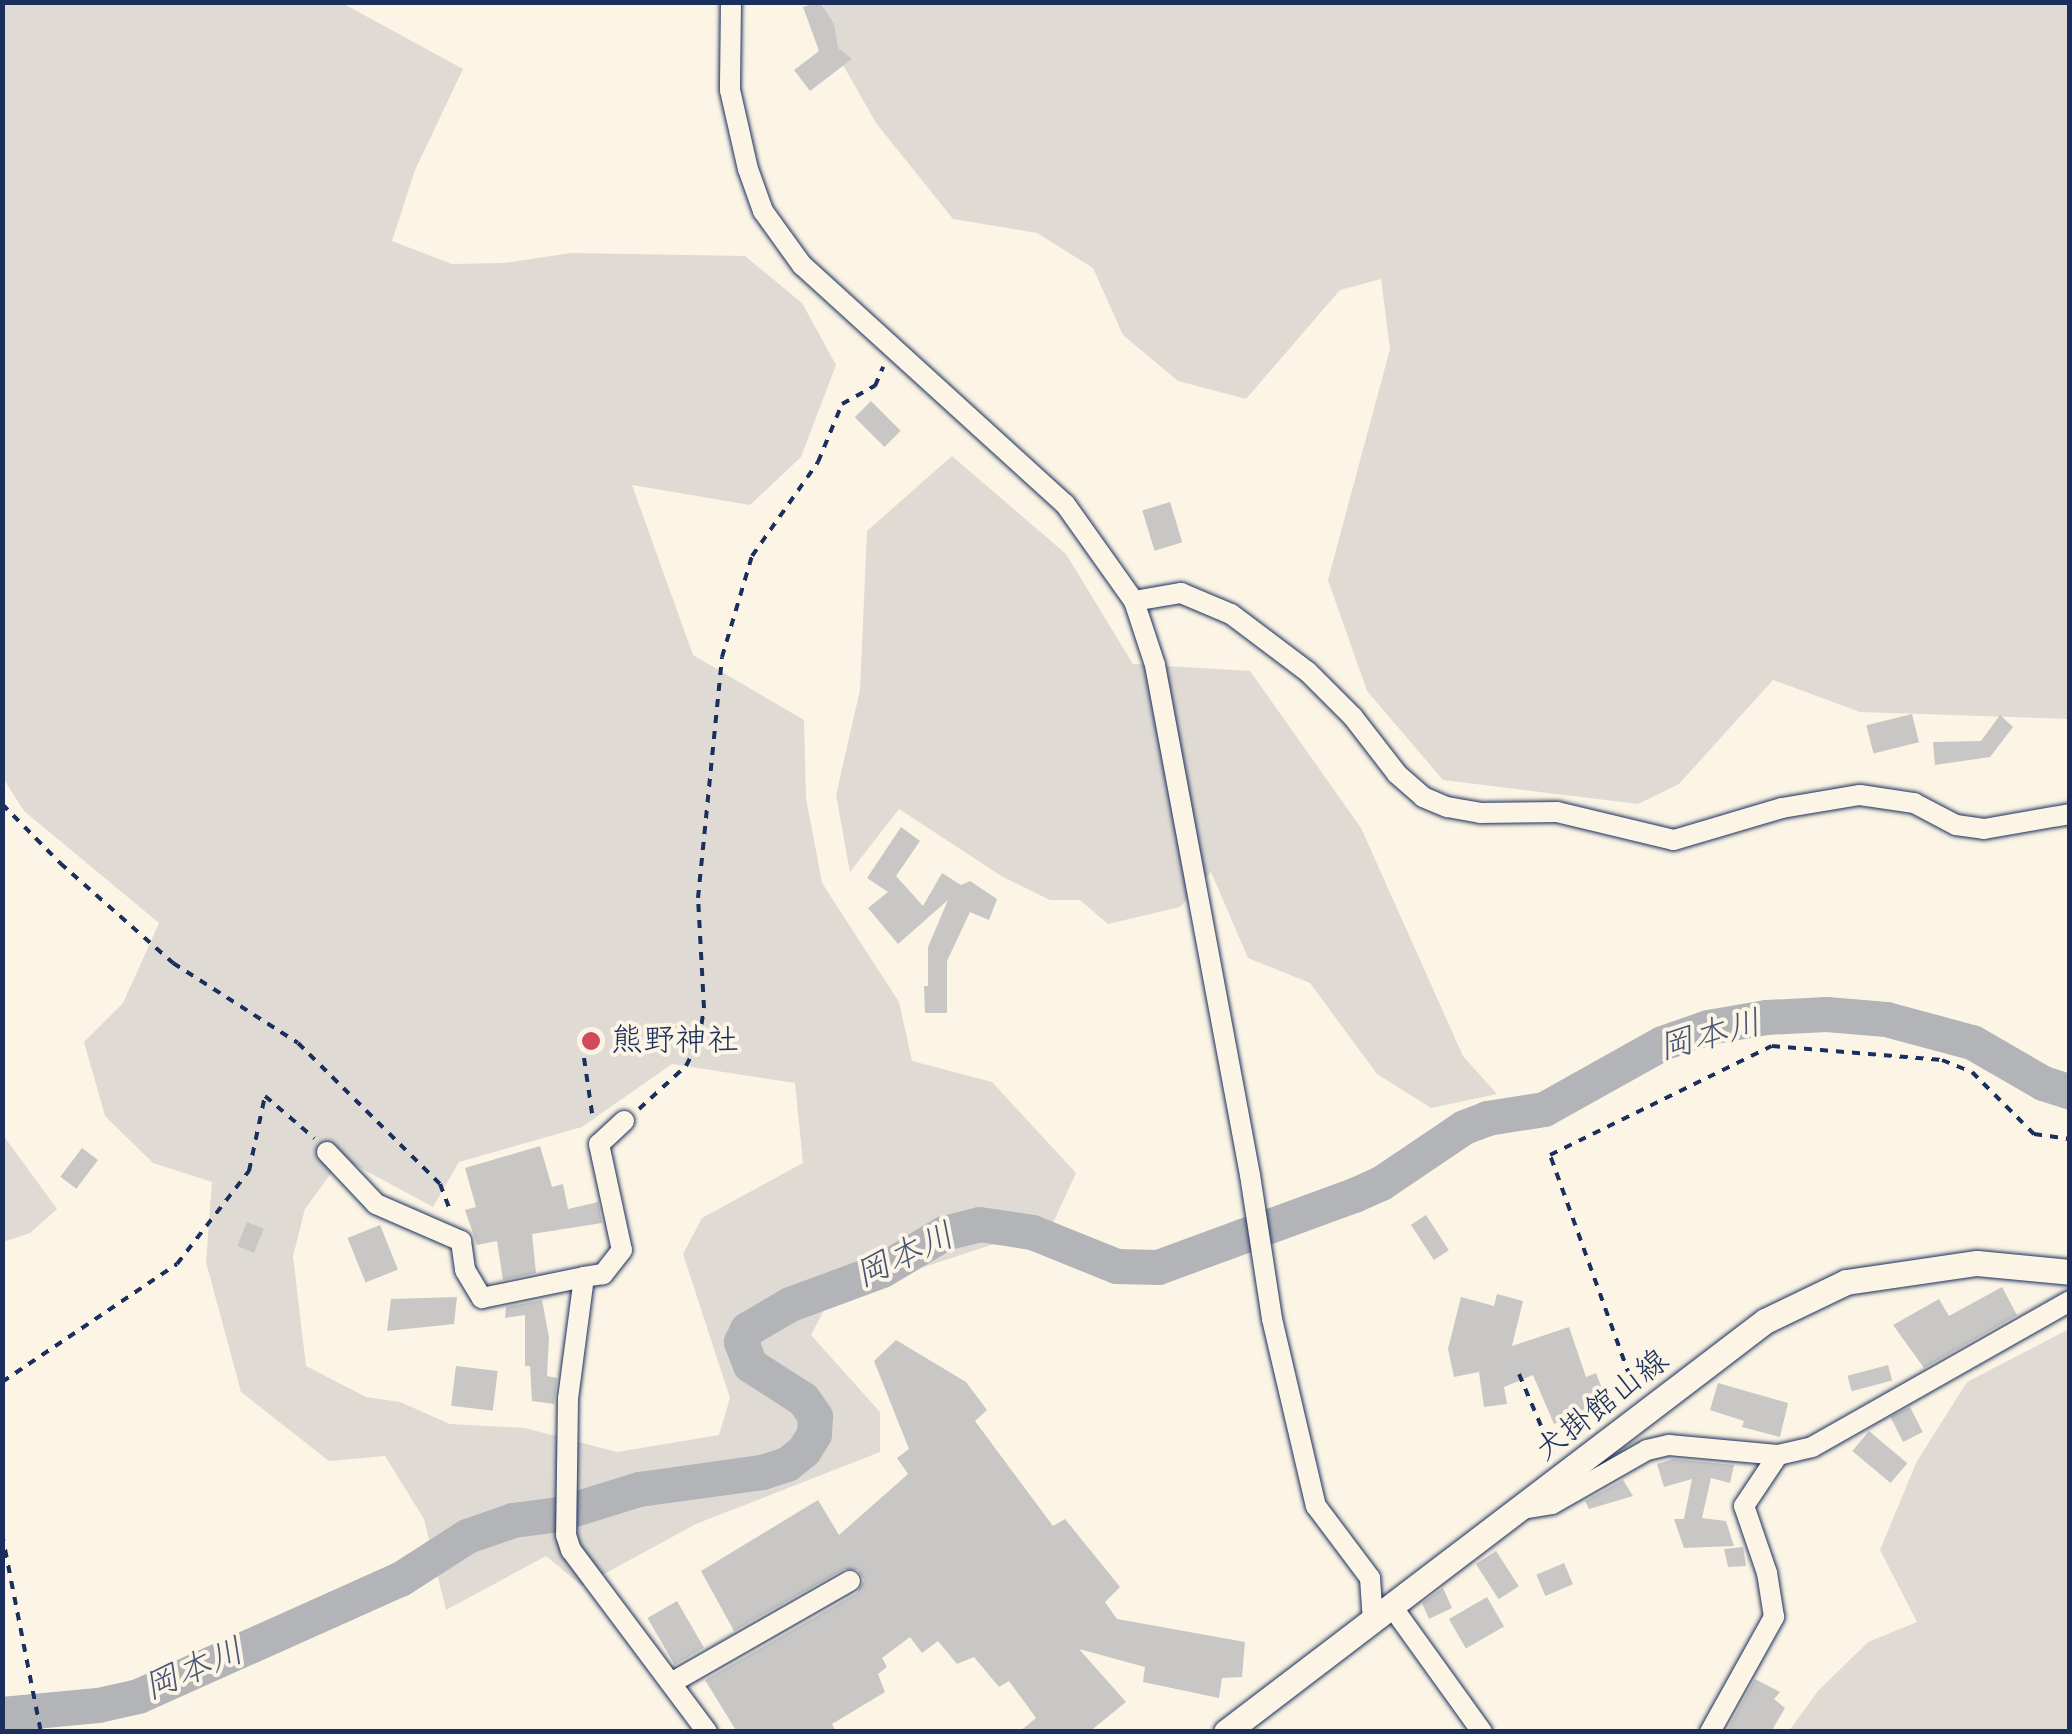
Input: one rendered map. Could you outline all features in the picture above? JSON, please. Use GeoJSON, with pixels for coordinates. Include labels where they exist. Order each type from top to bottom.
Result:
{"type":"FeatureCollection","features":[{"type":"Feature","properties":{"kind":"main road","name":"犬掛館山線"},"geometry":{"type":"LineString","coordinates":[[1226,1732],[1765,1321],[1846,1282],[1977,1264],[2070,1272]]}},
{"type":"Feature","properties":{"kind":"street"},"geometry":{"type":"LineString","coordinates":[[731,2],[730,90],[748,169],[764,211],[802,265],[1065,504],[1134,601],[1155,665],[1250,1175],[1272,1319],[1316,1506],[1482,1732]]}},
{"type":"Feature","properties":{"kind":"street"},"geometry":{"type":"LineString","coordinates":[[1134,601],[1181,592],[1231,614],[1308,672],[1353,718],[1396,774],[1423,797],[1447,807],[1480,813],[1557,812],[1674,840],[1782,808],[1860,796],[1914,802],[1956,825],[1984,829],[2070,814]]}},
{"type":"Feature","properties":{"kind":"street"},"geometry":{"type":"LineString","coordinates":[[328,1152],[376,1204],[461,1240],[465,1270],[482,1298],[603,1274],[622,1250],[599,1144],[624,1121]]}},
{"type":"Feature","properties":{"kind":"street"},"geometry":{"type":"LineString","coordinates":[[584,1277],[568,1399],[566,1536],[570,1550],[708,1732]]}},
{"type":"Feature","properties":{"kind":"street"},"geometry":{"type":"LineString","coordinates":[[1521,1510],[1552,1504],[1647,1450],[1669,1446],[1778,1455],[1812,1447],[2070,1301]]}},
{"type":"Feature","properties":{"kind":"street"},"geometry":{"type":"LineString","coordinates":[[1710,1732],[1774,1618],[1766,1574],[1744,1506],[1778,1455]]}},
{"type":"Feature","properties":{"kind":"street"},"geometry":{"type":"LineString","coordinates":[[1370,1578],[1393,1608]]}},
{"type":"Feature","properties":{"kind":"street"},"geometry":{"type":"LineString","coordinates":[[671,1684],[850,1581]]}},
{"type":"Feature","properties":{"kind":"path"},"geometry":{"type":"LineString","coordinates":[[624,1121],[686,1066],[699,1040],[704,1008],[698,898],[722,657],[752,556],[818,462],[842,404],[875,386],[890,348]]}},
{"type":"Feature","properties":{"kind":"path"},"geometry":{"type":"LineString","coordinates":[[2,804],[48,852],[173,963],[298,1043],[440,1184],[461,1240]]}},
{"type":"Feature","properties":{"kind":"path"},"geometry":{"type":"LineString","coordinates":[[1643,1414],[1550,1155],[1772,1046],[1942,1060],[1972,1072],[2034,1134],[2070,1139]]}},
{"type":"Feature","properties":{"kind":"path"},"geometry":{"type":"LineString","coordinates":[[584,1058],[594,1125]]}},
{"type":"Feature","properties":{"kind":"path"},"geometry":{"type":"LineString","coordinates":[[2,1382],[177,1264],[249,1171],[265,1096],[286,1110],[328,1152]]}},
{"type":"Feature","properties":{"kind":"path"},"geometry":{"type":"LineString","coordinates":[[1519,1374],[1563,1477]]}},
{"type":"Feature","properties":{"kind":"path"},"geometry":{"type":"LineString","coordinates":[[2,1534],[41,1732]]}},
{"type":"Feature","properties":{"kind":"shaded area"},"geometry":{"type":"Polygon","coordinates":[[[3,3],[342,3],[463,69],[415,170],[392,241],[452,264],[504,263],[571,253],[745,256],[802,303],[836,365],[801,457],[750,505],[632,485],[693,655],[804,720],[806,798],[822,883],[899,1002],[912,1061],[992,1082],[1076,1173],[1052,1225],[921,1268],[824,1310],[811,1335],[880,1412],[880,1452],[696,1524],[582,1586],[546,1556],[446,1610],[424,1519],[385,1456],[329,1461],[241,1392],[206,1262],[212,1182],[153,1163],[105,1116],[84,1042],[123,1003],[159,923],[24,811],[3,778],[3,3]],[[672,1064],[582,1127],[459,1162],[433,1207],[342,1158],[305,1209],[293,1256],[306,1366],[366,1397],[400,1402],[450,1424],[525,1428],[617,1452],[719,1435],[730,1398],[683,1254],[702,1218],[803,1163],[795,1083],[672,1064]]]}},
{"type":"Feature","properties":{"kind":"shaded area"},"geometry":{"type":"Polygon","coordinates":[[[822,3],[2069,3],[2069,719],[1860,712],[1773,680],[1679,784],[1638,804],[1443,780],[1367,691],[1328,580],[1390,349],[1381,279],[1340,290],[1246,399],[1178,381],[1123,335],[1093,268],[1037,233],[953,219],[876,123],[843,65],[822,3]]]}},
{"type":"Feature","properties":{"kind":"shaded area"},"geometry":{"type":"Polygon","coordinates":[[[952,456],[1066,554],[1133,664],[1250,671],[1361,828],[1463,1056],[1497,1094],[1431,1108],[1377,1074],[1310,983],[1248,958],[1211,872],[1180,907],[1108,924],[1080,900],[1050,900],[1003,877],[899,809],[850,872],[836,795],[860,690],[867,531],[952,456]]]}},
{"type":"Feature","properties":{"kind":"shaded area"},"geometry":{"type":"Polygon","coordinates":[[[3,1135],[57,1209],[30,1233],[3,1242],[3,1135]]]}},
{"type":"Feature","properties":{"kind":"shaded area"},"geometry":{"type":"Polygon","coordinates":[[[2069,1329],[2069,1731],[1789,1731],[1818,1691],[1868,1642],[1917,1622],[1880,1550],[1917,1461],[1967,1382],[2069,1329]]]}},
{"type":"Feature","properties":{"kind":"building"},"geometry":{"type":"Polygon","coordinates":[[[820,2],[834,24],[838,48],[852,59],[810,91],[794,70],[819,51],[803,7],[820,2]]]}},
{"type":"Feature","properties":{"kind":"building"},"geometry":{"type":"Polygon","coordinates":[[[871,401],[901,431],[884,447],[855,417],[871,401]]]}},
{"type":"Feature","properties":{"kind":"building"},"geometry":{"type":"Polygon","coordinates":[[[1170,502],[1182,542],[1155,551],[1142,510],[1170,502]]]}},
{"type":"Feature","properties":{"kind":"building"},"geometry":{"type":"Polygon","coordinates":[[[1912,714],[1919,742],[1873,754],[1866,725],[1912,714]]]}},
{"type":"Feature","properties":{"kind":"building"},"geometry":{"type":"Polygon","coordinates":[[[2000,715],[2013,727],[1990,757],[1935,765],[1933,742],[1981,741],[2000,715]]]}},
{"type":"Feature","properties":{"kind":"building"},"geometry":{"type":"Polygon","coordinates":[[[901,827],[920,841],[896,876],[923,906],[942,873],[961,885],[970,881],[997,899],[989,920],[970,912],[947,961],[947,1013],[925,1013],[924,986],[928,986],[928,947],[948,900],[898,944],[868,908],[888,892],[867,878],[901,827]]]}},
{"type":"Feature","properties":{"kind":"building"},"geometry":{"type":"Polygon","coordinates":[[[540,1146],[552,1187],[563,1184],[568,1209],[598,1202],[602,1223],[532,1234],[536,1273],[503,1280],[497,1241],[477,1245],[465,1210],[476,1207],[465,1168],[540,1146]]]}},
{"type":"Feature","properties":{"kind":"building"},"geometry":{"type":"Polygon","coordinates":[[[82,1148],[98,1160],[76,1189],[60,1177],[82,1148]]]}},
{"type":"Feature","properties":{"kind":"building"},"geometry":{"type":"Polygon","coordinates":[[[1426,1215],[1449,1250],[1434,1260],[1411,1225],[1426,1215]]]}},
{"type":"Feature","properties":{"kind":"building"},"geometry":{"type":"Polygon","coordinates":[[[247,1222],[264,1229],[254,1253],[237,1246],[247,1222]]]}},
{"type":"Feature","properties":{"kind":"building"},"geometry":{"type":"Polygon","coordinates":[[[380,1225],[398,1270],[366,1283],[348,1238],[380,1225]]]}},
{"type":"Feature","properties":{"kind":"building"},"geometry":{"type":"Polygon","coordinates":[[[2002,1287],[2017,1315],[1924,1368],[1893,1325],[1939,1299],[1949,1316],[2002,1287]]]}},
{"type":"Feature","properties":{"kind":"building"},"geometry":{"type":"Polygon","coordinates":[[[1497,1294],[1523,1301],[1512,1346],[1569,1327],[1586,1377],[1596,1373],[1606,1399],[1554,1424],[1533,1375],[1504,1387],[1507,1404],[1484,1407],[1479,1372],[1454,1377],[1448,1349],[1461,1297],[1494,1306],[1497,1294]]]}},
{"type":"Feature","properties":{"kind":"building"},"geometry":{"type":"Polygon","coordinates":[[[457,1297],[454,1324],[387,1331],[391,1299],[457,1297]]]}},
{"type":"Feature","properties":{"kind":"building"},"geometry":{"type":"Polygon","coordinates":[[[542,1300],[549,1337],[547,1376],[557,1378],[554,1404],[532,1401],[530,1366],[525,1366],[525,1315],[505,1318],[506,1307],[542,1300]]]}},
{"type":"Feature","properties":{"kind":"building"},"geometry":{"type":"Polygon","coordinates":[[[896,1340],[966,1382],[987,1410],[975,1421],[1053,1526],[1065,1519],[1120,1587],[1105,1602],[1117,1619],[1245,1642],[1242,1677],[1222,1678],[1219,1698],[1143,1682],[1145,1667],[1079,1649],[1126,1702],[1089,1732],[1019,1732],[1036,1718],[1009,1681],[999,1687],[974,1657],[957,1664],[938,1641],[922,1653],[910,1637],[882,1658],[887,1667],[878,1674],[885,1692],[832,1724],[836,1732],[737,1732],[705,1680],[857,1593],[864,1580],[858,1570],[844,1569],[734,1631],[701,1571],[818,1500],[839,1535],[908,1474],[897,1458],[909,1449],[874,1361],[896,1340]]]}},
{"type":"Feature","properties":{"kind":"building"},"geometry":{"type":"Polygon","coordinates":[[[1888,1365],[1892,1380],[1852,1391],[1847,1376],[1888,1365]]]}},
{"type":"Feature","properties":{"kind":"building"},"geometry":{"type":"Polygon","coordinates":[[[456,1366],[498,1371],[493,1411],[451,1406],[456,1366]]]}},
{"type":"Feature","properties":{"kind":"building"},"geometry":{"type":"Polygon","coordinates":[[[1718,1383],[1788,1403],[1780,1437],[1742,1427],[1744,1421],[1710,1410],[1718,1383]]]}},
{"type":"Feature","properties":{"kind":"building"},"geometry":{"type":"Polygon","coordinates":[[[1910,1407],[1923,1432],[1903,1442],[1890,1417],[1910,1407]]]}},
{"type":"Feature","properties":{"kind":"building"},"geometry":{"type":"Polygon","coordinates":[[[1869,1431],[1907,1463],[1891,1483],[1852,1451],[1869,1431]]]}},
{"type":"Feature","properties":{"kind":"building"},"geometry":{"type":"Polygon","coordinates":[[[1673,1459],[1734,1465],[1730,1483],[1711,1478],[1702,1518],[1726,1521],[1734,1546],[1684,1548],[1674,1519],[1684,1519],[1692,1479],[1664,1487],[1657,1464],[1673,1459]]]}},
{"type":"Feature","properties":{"kind":"building"},"geometry":{"type":"Polygon","coordinates":[[[1623,1480],[1633,1496],[1589,1509],[1585,1501],[1623,1480]]]}},
{"type":"Feature","properties":{"kind":"building"},"geometry":{"type":"Polygon","coordinates":[[[1743,1547],[1746,1566],[1728,1567],[1724,1549],[1743,1547]]]}},
{"type":"Feature","properties":{"kind":"building"},"geometry":{"type":"Polygon","coordinates":[[[1496,1551],[1519,1586],[1499,1599],[1476,1564],[1496,1551]]]}},
{"type":"Feature","properties":{"kind":"building"},"geometry":{"type":"Polygon","coordinates":[[[1564,1563],[1573,1584],[1545,1596],[1536,1575],[1564,1563]]]}},
{"type":"Feature","properties":{"kind":"building"},"geometry":{"type":"Polygon","coordinates":[[[1443,1588],[1452,1608],[1429,1619],[1422,1603],[1443,1588]]]}},
{"type":"Feature","properties":{"kind":"building"},"geometry":{"type":"Polygon","coordinates":[[[1487,1597],[1504,1626],[1466,1648],[1449,1619],[1487,1597]]]}},
{"type":"Feature","properties":{"kind":"building"},"geometry":{"type":"Polygon","coordinates":[[[677,1601],[704,1648],[675,1665],[648,1618],[677,1601]]]}},
{"type":"Feature","properties":{"kind":"building"},"geometry":{"type":"Polygon","coordinates":[[[1755,1679],[1780,1692],[1774,1699],[1785,1708],[1771,1732],[1726,1732],[1755,1679]]]}},
{"type":"Feature","properties":{"kind":"waterway","name":"岡本川"},"geometry":{"type":"LineString","coordinates":[[2,1714],[98,1705],[138,1696],[400,1579],[467,1536],[513,1520],[558,1514],[639,1489],[762,1472],[787,1464],[804,1450],[814,1434],[815,1416],[803,1399],[750,1365],[741,1342],[747,1329],[790,1304],[882,1270],[944,1233],[979,1224],[1032,1232],[1116,1266],[1158,1267],[1354,1195],[1381,1183],[1464,1127],[1487,1118],[1544,1109],[1662,1043],[1708,1027],[1766,1017],[1826,1014],[1886,1019],[1972,1042],[2043,1083],[2070,1092]]}},
{"type":"Feature","properties":{"kind":"place","name":"熊野神社"},"geometry":{"type":"Point","coordinates":[591,1041]}}]}
